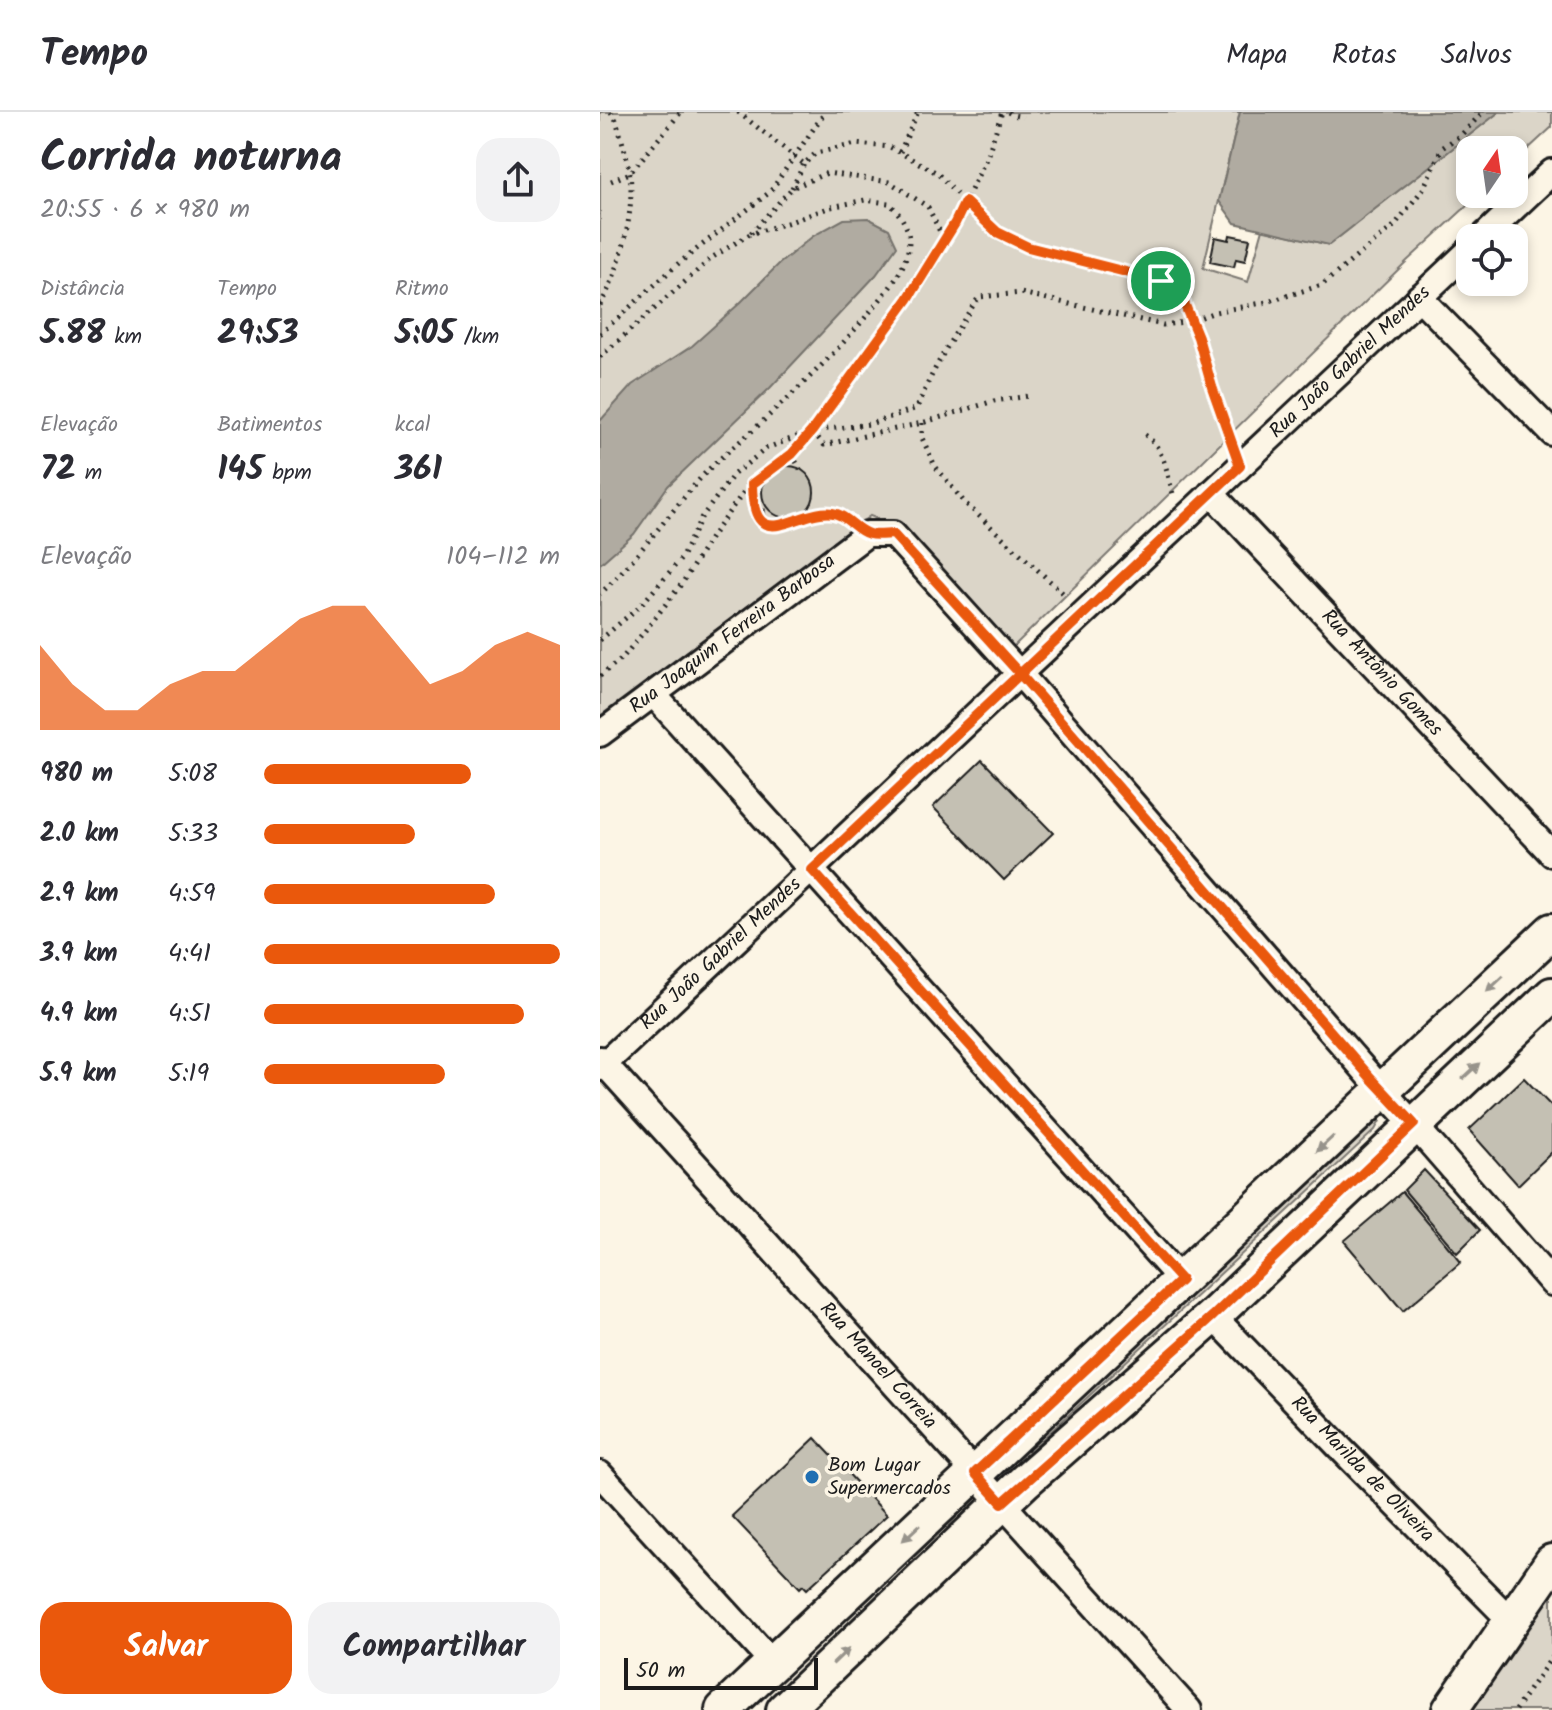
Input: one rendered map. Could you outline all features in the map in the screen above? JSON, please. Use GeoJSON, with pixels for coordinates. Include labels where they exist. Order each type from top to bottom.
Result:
{"type":"FeatureCollection","features":[{"type":"Feature","properties":{"kind":"main road"},"geometry":{"type":"LineString","coordinates":[[723,1710],[1552,931]]}},
{"type":"Feature","properties":{"kind":"main road"},"geometry":{"type":"LineString","coordinates":[[800,1705],[1002,1503],[1213,1316],[1552,995]]}},
{"type":"Feature","properties":{"kind":"main road"},"geometry":{"type":"LineString","coordinates":[[1450,1710],[1552,1562]]}},
{"type":"Feature","properties":{"kind":"street"},"geometry":{"type":"LineString","coordinates":[[1497,224],[1552,172]]}},
{"type":"Feature","properties":{"kind":"street","name":"Rua João Gabriel Mendes"},"geometry":{"type":"LineString","coordinates":[[601,1064],[812,870],[1456,263]]}},
{"type":"Feature","properties":{"kind":"street"},"geometry":{"type":"LineString","coordinates":[[1419,297],[1552,433]]}},
{"type":"Feature","properties":{"kind":"street","name":"Rua Antônio Gomes"},"geometry":{"type":"LineString","coordinates":[[1211,493],[1552,854]]}},
{"type":"Feature","properties":{"kind":"street"},"geometry":{"type":"LineString","coordinates":[[867,534],[893,534],[1020,674],[1552,1283]]}},
{"type":"Feature","properties":{"kind":"street","name":"Rua Joaquim Ferreira Barbosa"},"geometry":{"type":"LineString","coordinates":[[600,734],[867,534]]}},
{"type":"Feature","properties":{"kind":"street"},"geometry":{"type":"LineString","coordinates":[[654,695],[1181,1280]]}},
{"type":"Feature","properties":{"kind":"street","name":"Rua Manoel Correia"},"geometry":{"type":"LineString","coordinates":[[601,1064],[1189,1710]]}},
{"type":"Feature","properties":{"kind":"street","name":"Rua Marilda de Oliveira"},"geometry":{"type":"LineString","coordinates":[[1213,1316],[1512,1622]]}},
{"type":"Feature","properties":{"kind":"street"},"geometry":{"type":"LineString","coordinates":[[600,1474],[773,1663]]}},
{"type":"Feature","properties":{"kind":"path"},"geometry":{"type":"LineString","coordinates":[[600,305],[621,258],[631,199],[630,173],[611,112]]}},
{"type":"Feature","properties":{"kind":"path"},"geometry":{"type":"LineString","coordinates":[[611,181],[630,173],[681,112]]}},
{"type":"Feature","properties":{"kind":"path"},"geometry":{"type":"LineString","coordinates":[[738,112],[804,164]]}},
{"type":"Feature","properties":{"kind":"path"},"geometry":{"type":"LineString","coordinates":[[600,334],[679,263],[770,192],[825,112]]}},
{"type":"Feature","properties":{"kind":"path"},"geometry":{"type":"LineString","coordinates":[[900,152],[918,112]]}},
{"type":"Feature","properties":{"kind":"path"},"geometry":{"type":"LineString","coordinates":[[600,676],[624,656],[648,627],[752,484],[792,454],[812,431],[908,299],[944,240],[987,157],[1005,112],[1023,117]]}},
{"type":"Feature","properties":{"kind":"path"},"geometry":{"type":"LineString","coordinates":[[600,640],[641,605],[681,559],[701,518],[734,474],[767,448],[812,431],[870,424],[917,408],[952,337],[979,297],[1021,293],[1163,325],[1267,302],[1322,285],[1394,226],[1423,189],[1442,148],[1462,134],[1483,112]]}},
{"type":"Feature","properties":{"kind":"path"},"geometry":{"type":"LineString","coordinates":[[750,234],[792,188],[804,164],[816,153],[856,144],[890,147],[937,173],[997,232],[1028,247],[1161,281],[1182,298],[1240,466]]}},
{"type":"Feature","properties":{"kind":"path"},"geometry":{"type":"LineString","coordinates":[[792,188],[827,173],[890,182],[928,207],[944,240]]}},
{"type":"Feature","properties":{"kind":"path"},"geometry":{"type":"LineString","coordinates":[[600,357],[713,257],[750,234],[831,207],[865,200],[889,203],[902,216],[910,236],[906,258],[889,288],[847,340],[812,376],[687,493],[643,548],[600,594]]}},
{"type":"Feature","properties":{"kind":"path"},"geometry":{"type":"LineString","coordinates":[[812,431],[824,445],[922,423],[994,401],[1029,396]]}},
{"type":"Feature","properties":{"kind":"path"},"geometry":{"type":"LineString","coordinates":[[922,423],[922,438],[935,466],[965,503],[1084,613]]}},
{"type":"Feature","properties":{"kind":"path"},"geometry":{"type":"LineString","coordinates":[[1145,435],[1161,453],[1181,521]]}},
{"type":"Feature","properties":{"kind":"path"},"geometry":{"type":"LineString","coordinates":[[792,454],[800,469]]}},
{"type":"Feature","properties":{"kind":"path"},"geometry":{"type":"LineString","coordinates":[[752,484],[752,502],[764,523],[782,526],[814,514],[837,514],[867,534]]}},
{"type":"Feature","properties":{"kind":"path"},"geometry":{"type":"LineString","coordinates":[[755,508],[771,511]]}},
{"type":"Feature","properties":{"kind":"path"},"geometry":{"type":"LineString","coordinates":[[1515,1710],[1552,1657]]}},
{"type":"Feature","properties":{"kind":"shaded area"},"geometry":{"type":"Polygon","coordinates":[[[600,112],[1240,112],[1203,268],[1248,282],[1263,229],[1329,245],[1456,146],[1456,208],[1465,208],[1013,647],[908,531],[870,516],[600,716],[600,112]]]}},
{"type":"Feature","properties":{"kind":"shaded area"},"geometry":{"type":"Polygon","coordinates":[[[1240,112],[1499,112],[1468,136],[1456,136],[1456,146],[1329,245],[1235,223],[1219,201],[1240,112]]]}},
{"type":"Feature","properties":{"kind":"shaded area"},"geometry":{"type":"Polygon","coordinates":[[[1499,112],[1552,112],[1552,127],[1528,149],[1528,136],[1468,136],[1499,112]]]}},
{"type":"Feature","properties":{"kind":"shaded area"},"geometry":{"type":"Polygon","coordinates":[[[868,218],[889,229],[897,246],[876,275],[770,388],[668,486],[634,534],[600,564],[600,421],[632,385],[692,346],[813,236],[844,219],[868,218]]]}},
{"type":"Feature","properties":{"kind":"shaded area"},"geometry":{"type":"Polygon","coordinates":[[[1375,1116],[1380,1121],[1375,1130],[1018,1462],[1008,1453],[1375,1116]]]}},
{"type":"Feature","properties":{"kind":"shaded area"},"geometry":{"type":"Polygon","coordinates":[[[1552,1594],[1552,1710],[1470,1710],[1552,1594]]]}},
{"type":"Feature","properties":{"kind":"building"},"geometry":{"type":"Polygon","coordinates":[[[1230,235],[1250,239],[1245,261],[1236,259],[1234,267],[1210,262],[1215,237],[1229,240],[1230,235]]]}},
{"type":"Feature","properties":{"kind":"building"},"geometry":{"type":"Polygon","coordinates":[[[788,466],[806,474],[814,492],[806,510],[788,518],[770,510],[762,492],[770,474],[788,466]]]}},
{"type":"Feature","properties":{"kind":"building"},"geometry":{"type":"Polygon","coordinates":[[[982,760],[1053,833],[1004,880],[933,807],[982,760]]]}},
{"type":"Feature","properties":{"kind":"building"},"geometry":{"type":"Polygon","coordinates":[[[1524,1078],[1552,1107],[1552,1152],[1518,1185],[1469,1130],[1524,1078]]]}},
{"type":"Feature","properties":{"kind":"building"},"geometry":{"type":"Polygon","coordinates":[[[1424,1170],[1480,1230],[1457,1253],[1404,1190],[1424,1170]]]}},
{"type":"Feature","properties":{"kind":"building"},"geometry":{"type":"Polygon","coordinates":[[[1402,1192],[1461,1262],[1403,1311],[1344,1241],[1402,1192]]]}},
{"type":"Feature","properties":{"kind":"building","name":"Bom Lugar Supermercados"},"geometry":{"type":"Polygon","coordinates":[[[815,1438],[887,1515],[807,1589],[803,1585],[800,1588],[732,1516],[815,1438]]]}},
{"type":"Feature","properties":{"kind":"place","name":"Bom Lugar Supermercados"},"geometry":{"type":"Point","coordinates":[812,1477]}},
{"type":"Feature","properties":{"kind":"route"},"geometry":{"type":"LineString","coordinates":[[1161,281],[1028,247],[997,232],[965,202],[908,299],[812,431],[792,454],[752,484],[752,502],[764,523],[782,526],[814,514],[826,513],[837,514],[867,534],[893,534],[1020,674],[812,870],[1181,1280],[975,1473],[1002,1503],[1213,1316],[1414,1124],[1020,674],[1240,466],[1182,298],[1161,281]]}}]}
